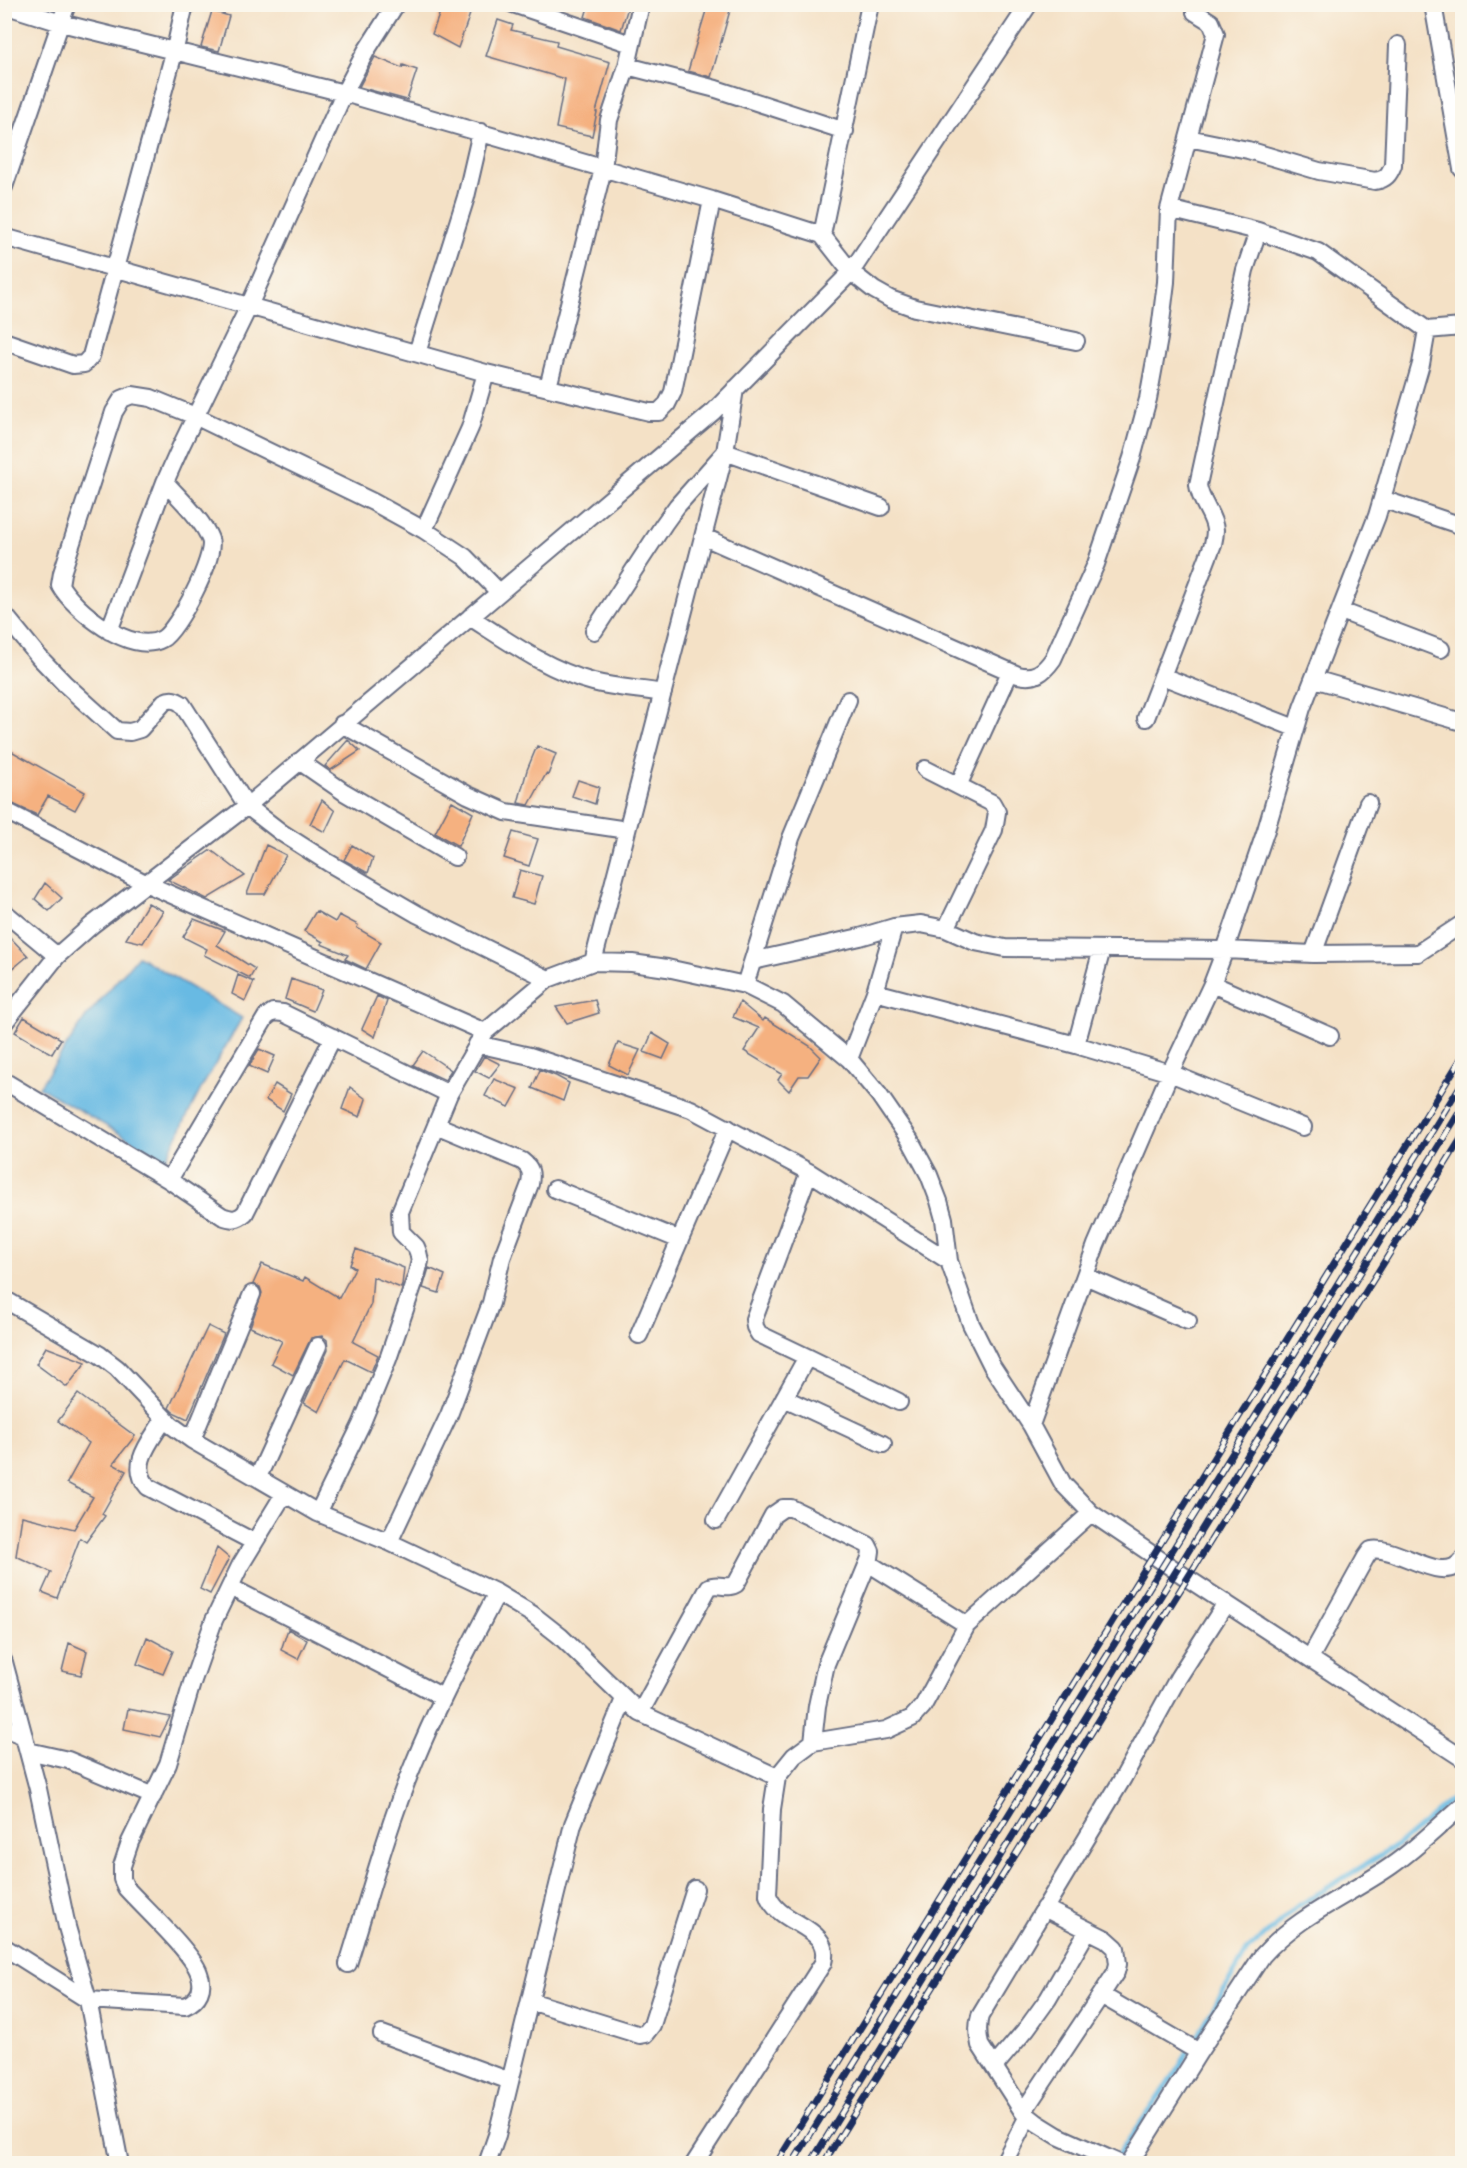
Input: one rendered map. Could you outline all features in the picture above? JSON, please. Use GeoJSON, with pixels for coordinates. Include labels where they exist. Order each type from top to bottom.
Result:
{"type":"FeatureCollection","features":[{"type":"Feature","properties":{"kind":"street"},"geometry":{"type":"LineString","coordinates":[[4,187],[67,4]]}},
{"type":"Feature","properties":{"kind":"street"},"geometry":{"type":"LineString","coordinates":[[4,341],[73,365],[84,364],[91,357],[175,49],[185,4]]}},
{"type":"Feature","properties":{"kind":"street"},"geometry":{"type":"LineString","coordinates":[[109,631],[165,482],[195,416],[249,306],[344,93],[366,51],[396,4]]}},
{"type":"Feature","properties":{"kind":"street"},"geometry":{"type":"LineString","coordinates":[[513,4],[631,44]]}},
{"type":"Feature","properties":{"kind":"street"},"geometry":{"type":"LineString","coordinates":[[548,387],[603,169],[609,120],[627,66],[641,4]]}},
{"type":"Feature","properties":{"kind":"street"},"geometry":{"type":"LineString","coordinates":[[822,235],[870,4]]}},
{"type":"Feature","properties":{"kind":"street"},"geometry":{"type":"LineString","coordinates":[[4,1023],[57,956],[92,925],[247,806],[713,412],[851,272],[1029,4]]}},
{"type":"Feature","properties":{"kind":"street"},"geometry":{"type":"LineString","coordinates":[[1433,4],[1458,112],[1462,169]]}},
{"type":"Feature","properties":{"kind":"street"},"geometry":{"type":"LineString","coordinates":[[4,5],[61,23],[175,49],[344,93],[712,200],[822,235],[851,272],[890,299],[915,308],[1076,341]]}},
{"type":"Feature","properties":{"kind":"street"},"geometry":{"type":"LineString","coordinates":[[704,537],[1010,672],[1027,677],[1035,676],[1046,669],[1053,659],[1099,553],[1132,458],[1148,399],[1166,282],[1169,209],[1216,34],[1211,22],[1192,7]]}},
{"type":"Feature","properties":{"kind":"street"},"geometry":{"type":"LineString","coordinates":[[1188,138],[1248,150],[1319,171],[1375,181],[1382,180],[1389,175],[1393,165],[1398,45]]}},
{"type":"Feature","properties":{"kind":"street"},"geometry":{"type":"LineString","coordinates":[[627,66],[717,89],[845,132]]}},
{"type":"Feature","properties":{"kind":"street"},"geometry":{"type":"LineString","coordinates":[[417,353],[466,196],[482,132]]}},
{"type":"Feature","properties":{"kind":"street"},"geometry":{"type":"LineString","coordinates":[[4,237],[486,373],[649,412],[659,412],[667,404],[673,392],[712,200]]}},
{"type":"Feature","properties":{"kind":"street"},"geometry":{"type":"LineString","coordinates":[[1169,209],[1258,231],[1317,252],[1427,330],[1462,327]]}},
{"type":"Feature","properties":{"kind":"street"},"geometry":{"type":"LineString","coordinates":[[1146,718],[1213,544],[1215,530],[1213,520],[1200,497],[1198,485],[1245,270],[1258,231]]}},
{"type":"Feature","properties":{"kind":"street"},"geometry":{"type":"LineString","coordinates":[[1031,1425],[1108,1214],[1212,984],[1225,950],[1266,830],[1295,728],[1382,499],[1421,364],[1427,330]]}},
{"type":"Feature","properties":{"kind":"street"},"geometry":{"type":"LineString","coordinates":[[424,530],[470,428],[486,373]]}},
{"type":"Feature","properties":{"kind":"street"},"geometry":{"type":"LineString","coordinates":[[593,962],[704,537],[724,452],[735,389]]}},
{"type":"Feature","properties":{"kind":"street"},"geometry":{"type":"LineString","coordinates":[[165,482],[212,541],[206,567],[175,627],[164,639],[153,643],[141,643],[109,631],[74,603],[60,585],[114,412],[122,399],[132,395],[151,398],[195,416],[373,502],[424,530],[465,557],[499,592]]}},
{"type":"Feature","properties":{"kind":"street"},"geometry":{"type":"LineString","coordinates":[[724,452],[881,507]]}},
{"type":"Feature","properties":{"kind":"street"},"geometry":{"type":"LineString","coordinates":[[594,631],[677,506],[724,452]]}},
{"type":"Feature","properties":{"kind":"street"},"geometry":{"type":"LineString","coordinates":[[1382,499],[1462,526]]}},
{"type":"Feature","properties":{"kind":"street"},"geometry":{"type":"LineString","coordinates":[[1341,611],[1441,649]]}},
{"type":"Feature","properties":{"kind":"street"},"geometry":{"type":"LineString","coordinates":[[4,614],[39,657],[65,684],[117,730],[130,732],[140,729],[164,702],[169,699],[176,700],[182,704],[247,806],[282,833],[407,909],[548,979]]}},
{"type":"Feature","properties":{"kind":"street"},"geometry":{"type":"LineString","coordinates":[[471,617],[526,653],[567,673],[594,682],[663,693]]}},
{"type":"Feature","properties":{"kind":"street"},"geometry":{"type":"LineString","coordinates":[[958,786],[1010,672]]}},
{"type":"Feature","properties":{"kind":"street"},"geometry":{"type":"LineString","coordinates":[[1162,676],[1295,728]]}},
{"type":"Feature","properties":{"kind":"street"},"geometry":{"type":"LineString","coordinates":[[1314,679],[1462,722]]}},
{"type":"Feature","properties":{"kind":"street"},"geometry":{"type":"LineString","coordinates":[[745,985],[791,838],[848,700]]}},
{"type":"Feature","properties":{"kind":"street"},"geometry":{"type":"LineString","coordinates":[[342,724],[468,795],[506,812],[627,830]]}},
{"type":"Feature","properties":{"kind":"street"},"geometry":{"type":"LineString","coordinates":[[299,761],[344,792],[455,857]]}},
{"type":"Feature","properties":{"kind":"street"},"geometry":{"type":"LineString","coordinates":[[925,768],[992,803],[997,812],[994,830],[946,929]]}},
{"type":"Feature","properties":{"kind":"street"},"geometry":{"type":"LineString","coordinates":[[1313,954],[1368,803]]}},
{"type":"Feature","properties":{"kind":"street"},"geometry":{"type":"LineString","coordinates":[[4,810],[147,884],[481,1038],[691,1109],[809,1172],[949,1261]]}},
{"type":"Feature","properties":{"kind":"street"},"geometry":{"type":"LineString","coordinates":[[4,912],[57,956]]}},
{"type":"Feature","properties":{"kind":"street"},"geometry":{"type":"LineString","coordinates":[[753,960],[860,937],[894,927],[921,924],[946,929],[975,942],[1005,948],[1225,950],[1313,954],[1418,953],[1462,924]]}},
{"type":"Feature","properties":{"kind":"street"},"geometry":{"type":"LineString","coordinates":[[849,1059],[875,992],[894,927]]}},
{"type":"Feature","properties":{"kind":"street"},"geometry":{"type":"LineString","coordinates":[[1076,1045],[1102,949]]}},
{"type":"Feature","properties":{"kind":"street"},"geometry":{"type":"LineString","coordinates":[[318,1513],[361,1425],[388,1359],[416,1277],[420,1261],[418,1252],[401,1232],[400,1212],[449,1094],[481,1038],[548,979],[593,962],[656,966],[745,985],[783,1004],[849,1059],[879,1095],[910,1140],[929,1175],[944,1219],[949,1261],[971,1324],[992,1366],[1031,1425],[1063,1484],[1091,1513],[1462,1758]]}},
{"type":"Feature","properties":{"kind":"street"},"geometry":{"type":"LineString","coordinates":[[1212,984],[1330,1036]]}},
{"type":"Feature","properties":{"kind":"street"},"geometry":{"type":"LineString","coordinates":[[875,992],[1076,1045],[1170,1073],[1303,1127]]}},
{"type":"Feature","properties":{"kind":"street"},"geometry":{"type":"LineString","coordinates":[[169,1180],[266,1017],[273,1012],[283,1013],[449,1094]]}},
{"type":"Feature","properties":{"kind":"street"},"geometry":{"type":"LineString","coordinates":[[4,1081],[230,1219],[238,1219],[245,1213],[333,1037]]}},
{"type":"Feature","properties":{"kind":"street"},"geometry":{"type":"LineString","coordinates":[[389,1542],[449,1415],[491,1304],[502,1258],[532,1175],[530,1167],[522,1161],[436,1125]]}},
{"type":"Feature","properties":{"kind":"street"},"geometry":{"type":"LineString","coordinates":[[639,1335],[728,1128]]}},
{"type":"Feature","properties":{"kind":"street"},"geometry":{"type":"LineString","coordinates":[[809,1172],[754,1319],[754,1327],[759,1334],[899,1402]]}},
{"type":"Feature","properties":{"kind":"street"},"geometry":{"type":"LineString","coordinates":[[555,1189],[680,1240]]}},
{"type":"Feature","properties":{"kind":"street"},"geometry":{"type":"LineString","coordinates":[[1085,1276],[1188,1321]]}},
{"type":"Feature","properties":{"kind":"street"},"geometry":{"type":"LineString","coordinates":[[192,1440],[252,1294]]}},
{"type":"Feature","properties":{"kind":"street"},"geometry":{"type":"LineString","coordinates":[[4,1299],[100,1355],[117,1368],[164,1419],[192,1440],[318,1513],[389,1542],[497,1593],[532,1614],[560,1636],[640,1713],[777,1777]]}},
{"type":"Feature","properties":{"kind":"street"},"geometry":{"type":"LineString","coordinates":[[258,1477],[318,1346]]}},
{"type":"Feature","properties":{"kind":"street"},"geometry":{"type":"LineString","coordinates":[[716,1520],[807,1357]]}},
{"type":"Feature","properties":{"kind":"street"},"geometry":{"type":"LineString","coordinates":[[784,1398],[884,1444]]}},
{"type":"Feature","properties":{"kind":"street"},"geometry":{"type":"LineString","coordinates":[[164,1419],[141,1460],[139,1469],[141,1478],[148,1487],[254,1542]]}},
{"type":"Feature","properties":{"kind":"street"},"geometry":{"type":"LineString","coordinates":[[4,1947],[88,2000],[185,2006],[194,2002],[201,1992],[198,1970],[187,1954],[126,1888],[122,1879],[122,1866],[130,1842],[168,1764],[214,1620],[254,1542],[284,1494]]}},
{"type":"Feature","properties":{"kind":"street"},"geometry":{"type":"LineString","coordinates":[[640,1713],[707,1589],[713,1584],[727,1587],[736,1584],[777,1512],[783,1508],[791,1508],[868,1545],[871,1551],[826,1664],[819,1695],[813,1742]]}},
{"type":"Feature","properties":{"kind":"street"},"geometry":{"type":"LineString","coordinates":[[694,2163],[824,1964],[826,1953],[822,1942],[814,1934],[772,1906],[768,1895],[772,1809],[777,1777],[794,1756],[813,1742],[886,1730],[912,1718],[923,1706],[967,1625],[1091,1513]]}},
{"type":"Feature","properties":{"kind":"street"},"geometry":{"type":"LineString","coordinates":[[1310,1658],[1371,1550],[1386,1550],[1439,1570],[1455,1568],[1462,1560]]}},
{"type":"Feature","properties":{"kind":"street"},"geometry":{"type":"LineString","coordinates":[[868,1563],[967,1625]]}},
{"type":"Feature","properties":{"kind":"street"},"geometry":{"type":"LineString","coordinates":[[230,1587],[443,1697]]}},
{"type":"Feature","properties":{"kind":"street"},"geometry":{"type":"LineString","coordinates":[[348,1964],[394,1815],[413,1764],[443,1697],[497,1593]]}},
{"type":"Feature","properties":{"kind":"street"},"geometry":{"type":"LineString","coordinates":[[1226,1603],[1178,1678],[1123,1778],[980,2016],[978,2032],[980,2045],[1025,2114],[1058,2136],[1119,2162],[1194,2048],[1262,1956],[1284,1934],[1309,1915],[1391,1866],[1462,1806]]}},
{"type":"Feature","properties":{"kind":"street"},"geometry":{"type":"LineString","coordinates":[[4,1662],[38,1789],[67,1927],[88,2000],[120,2163]]}},
{"type":"Feature","properties":{"kind":"street"},"geometry":{"type":"LineString","coordinates":[[487,2163],[497,2135],[573,1824],[624,1699]]}},
{"type":"Feature","properties":{"kind":"street"},"geometry":{"type":"LineString","coordinates":[[4,1728],[26,1744],[153,1796]]}},
{"type":"Feature","properties":{"kind":"street"},"geometry":{"type":"LineString","coordinates":[[530,2001],[640,2035],[645,2034],[652,2025],[694,1889]]}},
{"type":"Feature","properties":{"kind":"street"},"geometry":{"type":"LineString","coordinates":[[1003,2163],[1025,2114],[1116,1972],[1118,1955],[1116,1948],[1106,1939],[1044,1908]]}},
{"type":"Feature","properties":{"kind":"street"},"geometry":{"type":"LineString","coordinates":[[994,2067],[1048,1999],[1088,1930]]}},
{"type":"Feature","properties":{"kind":"street"},"geometry":{"type":"LineString","coordinates":[[1101,1995],[1194,2048]]}},
{"type":"Feature","properties":{"kind":"street"},"geometry":{"type":"LineString","coordinates":[[382,2034],[510,2081]]}},
{"type":"Feature","properties":{"kind":"water"},"geometry":{"type":"Polygon","coordinates":[[[138,956],[242,1018],[202,1087],[165,1160],[39,1087],[86,1017],[138,956]]]}},
{"type":"Feature","properties":{"kind":"building"},"geometry":{"type":"Polygon","coordinates":[[[443,4],[470,14],[458,48],[432,34],[443,4]]]}},
{"type":"Feature","properties":{"kind":"building"},"geometry":{"type":"Polygon","coordinates":[[[589,4],[629,4],[621,30],[585,17],[589,4]]]}},
{"type":"Feature","properties":{"kind":"building"},"geometry":{"type":"Polygon","coordinates":[[[708,4],[731,7],[711,77],[688,71],[708,4]]]}},
{"type":"Feature","properties":{"kind":"building"},"geometry":{"type":"Polygon","coordinates":[[[212,11],[229,16],[219,51],[201,47],[212,11]]]}},
{"type":"Feature","properties":{"kind":"building"},"geometry":{"type":"Polygon","coordinates":[[[498,20],[513,25],[511,30],[557,41],[556,46],[610,62],[592,136],[556,128],[565,79],[486,56],[498,20]]]}},
{"type":"Feature","properties":{"kind":"building"},"geometry":{"type":"Polygon","coordinates":[[[375,57],[402,68],[403,65],[417,70],[407,100],[359,87],[375,57]]]}},
{"type":"Feature","properties":{"kind":"building"},"geometry":{"type":"Polygon","coordinates":[[[348,740],[360,751],[331,770],[325,766],[348,740]]]}},
{"type":"Feature","properties":{"kind":"building"},"geometry":{"type":"Polygon","coordinates":[[[537,746],[556,754],[548,775],[546,774],[529,805],[518,803],[527,770],[537,746]]]}},
{"type":"Feature","properties":{"kind":"building"},"geometry":{"type":"Polygon","coordinates":[[[4,747],[85,792],[75,810],[48,796],[37,815],[4,800],[4,747]]]}},
{"type":"Feature","properties":{"kind":"building"},"geometry":{"type":"Polygon","coordinates":[[[578,780],[599,787],[595,804],[572,796],[578,780]]]}},
{"type":"Feature","properties":{"kind":"building"},"geometry":{"type":"Polygon","coordinates":[[[322,800],[335,811],[325,832],[310,824],[322,800]]]}},
{"type":"Feature","properties":{"kind":"building"},"geometry":{"type":"Polygon","coordinates":[[[452,801],[473,813],[458,846],[435,833],[452,801]]]}},
{"type":"Feature","properties":{"kind":"building"},"geometry":{"type":"Polygon","coordinates":[[[513,832],[538,839],[529,866],[504,858],[513,832]]]}},
{"type":"Feature","properties":{"kind":"building"},"geometry":{"type":"Polygon","coordinates":[[[266,845],[286,855],[265,894],[247,894],[266,845]]]}},
{"type":"Feature","properties":{"kind":"building"},"geometry":{"type":"Polygon","coordinates":[[[352,845],[373,858],[368,873],[344,860],[352,845]]]}},
{"type":"Feature","properties":{"kind":"building"},"geometry":{"type":"Polygon","coordinates":[[[211,850],[245,876],[207,899],[168,880],[211,850]]]}},
{"type":"Feature","properties":{"kind":"building"},"geometry":{"type":"Polygon","coordinates":[[[520,870],[542,876],[534,904],[512,898],[520,870]]]}},
{"type":"Feature","properties":{"kind":"building"},"geometry":{"type":"Polygon","coordinates":[[[45,883],[62,898],[49,911],[35,899],[45,883]]]}},
{"type":"Feature","properties":{"kind":"building"},"geometry":{"type":"Polygon","coordinates":[[[148,903],[163,911],[143,943],[126,939],[148,903]]]}},
{"type":"Feature","properties":{"kind":"building"},"geometry":{"type":"Polygon","coordinates":[[[316,911],[335,922],[339,915],[358,925],[357,928],[381,942],[366,969],[345,959],[348,955],[321,944],[323,942],[304,931],[316,911]]]}},
{"type":"Feature","properties":{"kind":"building"},"geometry":{"type":"Polygon","coordinates":[[[194,919],[225,931],[217,945],[255,969],[250,978],[204,955],[207,949],[183,937],[194,919]]]}},
{"type":"Feature","properties":{"kind":"building"},"geometry":{"type":"Polygon","coordinates":[[[4,931],[28,956],[4,976],[4,931]]]}},
{"type":"Feature","properties":{"kind":"building"},"geometry":{"type":"Polygon","coordinates":[[[238,975],[254,982],[245,1001],[232,994],[238,975]]]}},
{"type":"Feature","properties":{"kind":"building"},"geometry":{"type":"Polygon","coordinates":[[[291,979],[322,990],[313,1011],[285,999],[291,979]]]}},
{"type":"Feature","properties":{"kind":"building"},"geometry":{"type":"Polygon","coordinates":[[[377,996],[387,1001],[375,1037],[362,1029],[377,996]]]}},
{"type":"Feature","properties":{"kind":"building"},"geometry":{"type":"Polygon","coordinates":[[[595,1000],[599,1013],[567,1023],[556,1007],[595,1000]]]}},
{"type":"Feature","properties":{"kind":"building"},"geometry":{"type":"Polygon","coordinates":[[[740,1002],[763,1021],[765,1018],[810,1046],[821,1057],[808,1076],[799,1076],[789,1091],[778,1080],[782,1074],[744,1051],[759,1028],[733,1017],[740,1002]]]}},
{"type":"Feature","properties":{"kind":"building"},"geometry":{"type":"Polygon","coordinates":[[[24,1017],[61,1039],[52,1054],[15,1032],[24,1017]]]}},
{"type":"Feature","properties":{"kind":"building"},"geometry":{"type":"Polygon","coordinates":[[[652,1033],[670,1044],[663,1059],[644,1052],[652,1033]]]}},
{"type":"Feature","properties":{"kind":"building"},"geometry":{"type":"Polygon","coordinates":[[[618,1043],[640,1050],[628,1075],[609,1065],[618,1043]]]}},
{"type":"Feature","properties":{"kind":"building"},"geometry":{"type":"Polygon","coordinates":[[[259,1049],[275,1056],[267,1074],[249,1066],[259,1049]]]}},
{"type":"Feature","properties":{"kind":"building"},"geometry":{"type":"Polygon","coordinates":[[[423,1051],[451,1070],[445,1080],[413,1065],[423,1051]]]}},
{"type":"Feature","properties":{"kind":"building"},"geometry":{"type":"Polygon","coordinates":[[[484,1056],[500,1064],[489,1078],[475,1071],[484,1056]]]}},
{"type":"Feature","properties":{"kind":"building"},"geometry":{"type":"Polygon","coordinates":[[[540,1070],[569,1083],[563,1101],[532,1088],[540,1070]]]}},
{"type":"Feature","properties":{"kind":"building"},"geometry":{"type":"Polygon","coordinates":[[[494,1079],[519,1089],[509,1107],[485,1096],[494,1079]]]}},
{"type":"Feature","properties":{"kind":"building"},"geometry":{"type":"Polygon","coordinates":[[[275,1084],[291,1094],[283,1111],[266,1100],[275,1084]]]}},
{"type":"Feature","properties":{"kind":"building"},"geometry":{"type":"Polygon","coordinates":[[[350,1087],[366,1099],[360,1117],[342,1109],[350,1087]]]}},
{"type":"Feature","properties":{"kind":"building"},"geometry":{"type":"Polygon","coordinates":[[[356,1249],[404,1268],[402,1285],[401,1288],[373,1277],[371,1304],[353,1342],[378,1355],[371,1372],[345,1359],[319,1412],[304,1403],[328,1350],[327,1340],[322,1336],[311,1338],[293,1375],[271,1363],[282,1341],[250,1327],[262,1293],[260,1287],[253,1284],[262,1264],[303,1281],[305,1277],[339,1298],[355,1268],[350,1265],[356,1249]]]}},
{"type":"Feature","properties":{"kind":"building"},"geometry":{"type":"Polygon","coordinates":[[[429,1268],[445,1275],[439,1293],[423,1288],[429,1268]]]}},
{"type":"Feature","properties":{"kind":"building"},"geometry":{"type":"Polygon","coordinates":[[[208,1326],[224,1334],[188,1419],[169,1408],[208,1326]]]}},
{"type":"Feature","properties":{"kind":"building"},"geometry":{"type":"Polygon","coordinates":[[[46,1347],[86,1362],[67,1387],[36,1364],[46,1347]]]}},
{"type":"Feature","properties":{"kind":"building"},"geometry":{"type":"Polygon","coordinates":[[[78,1394],[135,1436],[113,1464],[126,1471],[102,1514],[105,1516],[86,1542],[80,1538],[57,1598],[42,1592],[51,1572],[16,1556],[22,1516],[74,1529],[93,1497],[67,1483],[89,1443],[58,1421],[78,1394]]]}},
{"type":"Feature","properties":{"kind":"building"},"geometry":{"type":"Polygon","coordinates":[[[217,1548],[229,1558],[210,1594],[200,1589],[217,1548]]]}},
{"type":"Feature","properties":{"kind":"building"},"geometry":{"type":"Polygon","coordinates":[[[288,1629],[307,1640],[298,1659],[281,1650],[288,1629]]]}},
{"type":"Feature","properties":{"kind":"building"},"geometry":{"type":"Polygon","coordinates":[[[147,1637],[173,1651],[163,1674],[137,1664],[147,1637]]]}},
{"type":"Feature","properties":{"kind":"building"},"geometry":{"type":"Polygon","coordinates":[[[69,1643],[87,1651],[81,1675],[62,1671],[69,1643]]]}},
{"type":"Feature","properties":{"kind":"building"},"geometry":{"type":"Polygon","coordinates":[[[128,1709],[170,1717],[160,1737],[124,1729],[128,1709]]]}},
{"type":"Feature","properties":{"kind":"waterway"},"geometry":{"type":"LineString","coordinates":[[1116,2158],[1178,2069],[1247,1951],[1295,1908],[1402,1842],[1462,1791]]}},
{"type":"Feature","properties":{"kind":"railway"},"geometry":{"type":"LineString","coordinates":[[776,2164],[1462,1057]]}},
{"type":"Feature","properties":{"kind":"railway"},"geometry":{"type":"LineString","coordinates":[[792,2164],[1462,1083]]}},
{"type":"Feature","properties":{"kind":"railway"},"geometry":{"type":"LineString","coordinates":[[810,2164],[1462,1108]]}},
{"type":"Feature","properties":{"kind":"railway"},"geometry":{"type":"LineString","coordinates":[[823,2164],[1462,1137]]}}]}
